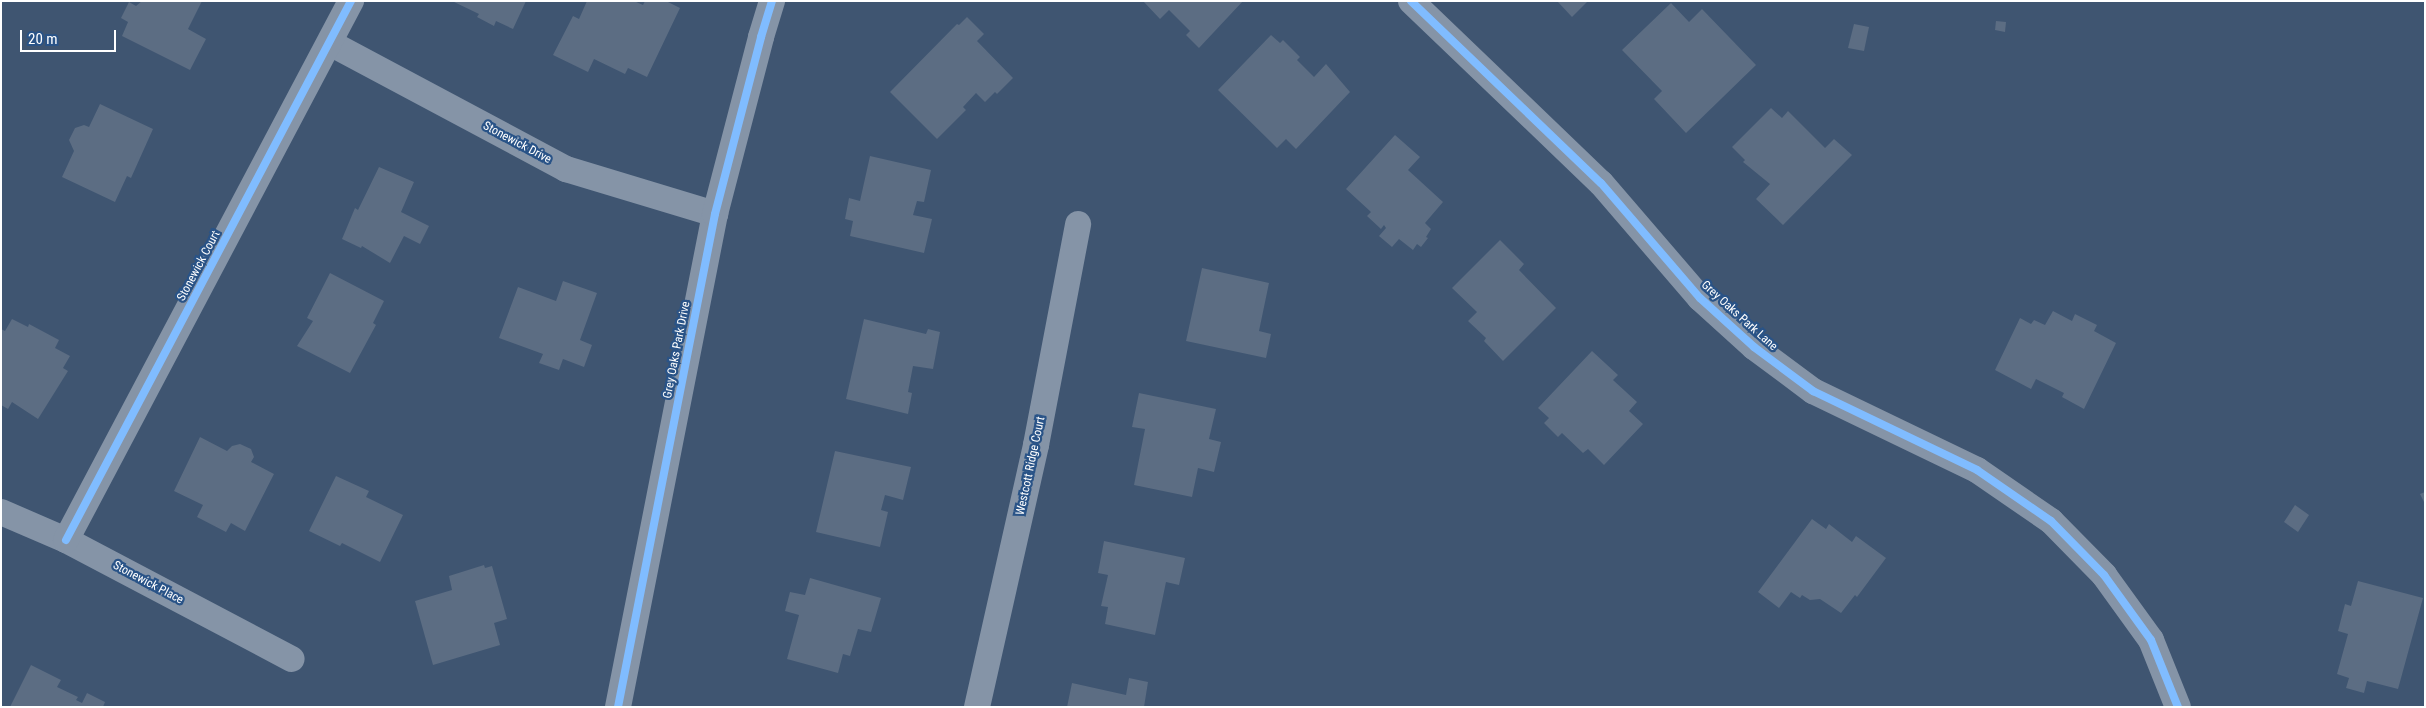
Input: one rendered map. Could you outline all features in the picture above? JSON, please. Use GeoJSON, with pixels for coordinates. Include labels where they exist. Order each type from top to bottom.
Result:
{"type":"FeatureCollection","features":[{"type":"Feature","properties":{"kind":"street","name":"Stonewick Court"},"geometry":{"type":"LineString","coordinates":[[66,540],[351,1]]}},
{"type":"Feature","properties":{"kind":"street","name":"Grey Oaks Park Drive"},"geometry":{"type":"LineString","coordinates":[[618,707],[715,214],[760,37],[772,1]]}},
{"type":"Feature","properties":{"kind":"street","name":"Grey Oaks Park Lane"},"geometry":{"type":"LineString","coordinates":[[1411,1],[1601,183],[1700,298],[1754,347],[1813,391],[1977,470],[2051,521],[2104,575],[2151,640],[2178,707]]}},
{"type":"Feature","properties":{"kind":"street","name":"Stonewick Drive"},"geometry":{"type":"LineString","coordinates":[[330,43],[566,169],[715,214]]}},
{"type":"Feature","properties":{"kind":"street","name":"Westcott Ridge Court"},"geometry":{"type":"LineString","coordinates":[[977,707],[1036,445],[1078,224]]}},
{"type":"Feature","properties":{"kind":"street","name":"Stonewick Place"},"geometry":{"type":"LineString","coordinates":[[1,512],[66,540],[292,659]]}},
{"type":"Feature","properties":{"kind":"building"},"geometry":{"type":"Polygon","coordinates":[[[142,1],[202,1],[188,29],[206,39],[190,70],[122,36],[128,22],[121,18],[129,2],[136,6],[142,1]]]}},
{"type":"Feature","properties":{"kind":"building"},"geometry":{"type":"Polygon","coordinates":[[[452,1],[526,1],[513,29],[496,21],[494,26],[477,17],[479,14],[452,1]]]}},
{"type":"Feature","properties":{"kind":"building"},"geometry":{"type":"Polygon","coordinates":[[[587,1],[634,1],[643,5],[645,1],[666,1],[680,8],[647,77],[628,68],[625,74],[594,59],[588,72],[553,55],[573,16],[579,19],[587,1]]]}},
{"type":"Feature","properties":{"kind":"building"},"geometry":{"type":"Polygon","coordinates":[[[1143,1],[1243,1],[1199,48],[1186,35],[1190,31],[1169,10],[1160,19],[1143,1]]]}},
{"type":"Feature","properties":{"kind":"building"},"geometry":{"type":"Polygon","coordinates":[[[1557,1],[1588,1],[1572,17],[1557,1]]]}},
{"type":"Feature","properties":{"kind":"building"},"geometry":{"type":"Polygon","coordinates":[[[1671,3],[1689,22],[1702,9],[1756,65],[1686,133],[1654,99],[1662,91],[1622,50],[1671,3]]]}},
{"type":"Feature","properties":{"kind":"building"},"geometry":{"type":"Polygon","coordinates":[[[967,17],[984,34],[977,41],[1013,78],[997,94],[995,92],[985,102],[976,93],[963,107],[966,110],[937,139],[890,92],[957,24],[959,25],[967,17]]]}},
{"type":"Feature","properties":{"kind":"building"},"geometry":{"type":"Polygon","coordinates":[[[1996,21],[2006,22],[2005,32],[1995,30],[1996,21]]]}},
{"type":"Feature","properties":{"kind":"building"},"geometry":{"type":"Polygon","coordinates":[[[1854,24],[1869,27],[1864,51],[1848,48],[1854,24]]]}},
{"type":"Feature","properties":{"kind":"building"},"geometry":{"type":"Polygon","coordinates":[[[1271,35],[1280,43],[1283,40],[1300,57],[1297,60],[1314,77],[1326,64],[1350,92],[1296,149],[1286,139],[1277,148],[1218,90],[1271,35]]]}},
{"type":"Feature","properties":{"kind":"building"},"geometry":{"type":"Polygon","coordinates":[[[100,104],[153,129],[131,178],[127,176],[115,202],[62,177],[74,151],[69,140],[75,128],[84,125],[89,127],[100,104]]]}},
{"type":"Feature","properties":{"kind":"building"},"geometry":{"type":"Polygon","coordinates":[[[1771,108],[1782,118],[1788,111],[1825,148],[1834,139],[1852,155],[1783,225],[1756,199],[1770,184],[1743,162],[1745,160],[1732,147],[1771,108]]]}},
{"type":"Feature","properties":{"kind":"building"},"geometry":{"type":"Polygon","coordinates":[[[1395,135],[1420,157],[1408,170],[1443,202],[1425,223],[1431,229],[1426,237],[1428,238],[1421,247],[1417,244],[1413,250],[1399,239],[1392,247],[1379,236],[1386,228],[1384,225],[1381,229],[1367,216],[1371,212],[1346,189],[1395,135]]]}},
{"type":"Feature","properties":{"kind":"building"},"geometry":{"type":"Polygon","coordinates":[[[870,156],[931,170],[924,202],[917,201],[913,215],[932,219],[924,253],[850,236],[853,221],[845,219],[849,198],[860,201],[870,156]]]}},
{"type":"Feature","properties":{"kind":"building"},"geometry":{"type":"Polygon","coordinates":[[[379,167],[414,182],[401,212],[429,226],[420,244],[404,236],[390,263],[362,246],[361,248],[342,239],[355,208],[358,210],[379,167]]]}},
{"type":"Feature","properties":{"kind":"building"},"geometry":{"type":"Polygon","coordinates":[[[1500,240],[1524,264],[1519,270],[1556,308],[1503,361],[1484,341],[1486,338],[1468,321],[1477,312],[1452,288],[1500,240]]]}},
{"type":"Feature","properties":{"kind":"building"},"geometry":{"type":"Polygon","coordinates":[[[1202,268],[1269,283],[1259,331],[1271,334],[1266,358],[1186,341],[1202,268]]]}},
{"type":"Feature","properties":{"kind":"building"},"geometry":{"type":"Polygon","coordinates":[[[330,273],[384,301],[373,323],[376,325],[350,373],[297,346],[313,321],[307,318],[330,273]]]}},
{"type":"Feature","properties":{"kind":"building"},"geometry":{"type":"Polygon","coordinates":[[[563,281],[597,293],[580,340],[592,345],[584,367],[563,359],[559,370],[539,363],[543,354],[499,338],[518,287],[556,301],[563,281]]]}},
{"type":"Feature","properties":{"kind":"building"},"geometry":{"type":"Polygon","coordinates":[[[2053,311],[2072,321],[2075,314],[2097,325],[2094,331],[2116,343],[2084,409],[2062,397],[2064,393],[2036,379],[2031,389],[1995,370],[2020,318],[2031,324],[2034,320],[2045,325],[2053,311]]]}},
{"type":"Feature","properties":{"kind":"building"},"geometry":{"type":"Polygon","coordinates":[[[12,319],[28,327],[29,324],[59,340],[55,348],[70,356],[63,368],[68,371],[38,419],[12,402],[8,409],[1,405],[1,329],[5,331],[12,319]]]}},
{"type":"Feature","properties":{"kind":"building"},"geometry":{"type":"Polygon","coordinates":[[[864,319],[926,334],[928,329],[940,332],[933,369],[913,366],[908,392],[912,393],[908,414],[846,399],[864,319]]]}},
{"type":"Feature","properties":{"kind":"building"},"geometry":{"type":"Polygon","coordinates":[[[1592,351],[1618,375],[1613,380],[1637,402],[1629,411],[1643,424],[1604,465],[1588,449],[1583,453],[1562,433],[1558,437],[1544,423],[1549,418],[1538,408],[1592,351]]]}},
{"type":"Feature","properties":{"kind":"building"},"geometry":{"type":"Polygon","coordinates":[[[1139,393],[1216,409],[1209,439],[1221,442],[1214,472],[1198,468],[1192,497],[1134,485],[1145,429],[1132,427],[1139,393]]]}},
{"type":"Feature","properties":{"kind":"building"},"geometry":{"type":"Polygon","coordinates":[[[200,437],[227,451],[232,446],[240,444],[251,449],[254,457],[251,462],[274,474],[245,531],[231,523],[226,532],[197,517],[203,505],[174,491],[200,437]]]}},
{"type":"Feature","properties":{"kind":"building"},"geometry":{"type":"Polygon","coordinates":[[[835,451],[911,467],[903,500],[885,495],[881,510],[888,512],[880,547],[816,532],[835,451]]]}},
{"type":"Feature","properties":{"kind":"building"},"geometry":{"type":"Polygon","coordinates":[[[336,476],[369,491],[366,497],[403,515],[380,562],[342,543],[340,546],[309,531],[336,476]]]}},
{"type":"Feature","properties":{"kind":"building"},"geometry":{"type":"Polygon","coordinates":[[[2425,492],[2425,504],[2420,494],[2425,492]]]}},
{"type":"Feature","properties":{"kind":"building"},"geometry":{"type":"Polygon","coordinates":[[[2295,505],[2309,515],[2298,532],[2284,522],[2295,505]]]}},
{"type":"Feature","properties":{"kind":"building"},"geometry":{"type":"Polygon","coordinates":[[[1812,519],[1826,529],[1829,524],[1852,542],[1856,536],[1886,558],[1857,597],[1855,595],[1841,613],[1820,599],[1810,600],[1802,595],[1800,598],[1791,592],[1779,608],[1758,592],[1812,519]]]}},
{"type":"Feature","properties":{"kind":"building"},"geometry":{"type":"Polygon","coordinates":[[[1104,541],[1185,558],[1179,585],[1166,582],[1155,635],[1105,624],[1108,607],[1101,606],[1108,575],[1098,573],[1104,541]]]}},
{"type":"Feature","properties":{"kind":"building"},"geometry":{"type":"Polygon","coordinates":[[[484,565],[485,568],[492,566],[507,619],[494,623],[500,645],[433,665],[415,601],[452,590],[449,576],[484,565]]]}},
{"type":"Feature","properties":{"kind":"building"},"geometry":{"type":"Polygon","coordinates":[[[810,578],[881,598],[871,632],[858,629],[850,656],[843,654],[838,673],[787,659],[799,615],[785,611],[790,592],[805,595],[810,578]]]}},
{"type":"Feature","properties":{"kind":"building"},"geometry":{"type":"Polygon","coordinates":[[[2358,581],[2423,598],[2398,689],[2367,681],[2364,693],[2346,688],[2349,678],[2337,674],[2348,634],[2338,631],[2345,604],[2351,606],[2358,581]]]}},
{"type":"Feature","properties":{"kind":"building"},"geometry":{"type":"Polygon","coordinates":[[[31,665],[61,680],[57,687],[78,697],[76,700],[82,703],[87,693],[105,702],[103,707],[10,707],[31,665]]]}},
{"type":"Feature","properties":{"kind":"building"},"geometry":{"type":"Polygon","coordinates":[[[1129,678],[1148,682],[1144,707],[1067,707],[1072,683],[1126,695],[1129,678]]]}},
{"type":"Feature","properties":{"kind":"cycle path"},"geometry":{"type":"LineString","coordinates":[[66,540],[351,1]]}},
{"type":"Feature","properties":{"kind":"cycle path"},"geometry":{"type":"LineString","coordinates":[[618,707],[715,214],[772,1]]}},
{"type":"Feature","properties":{"kind":"cycle path"},"geometry":{"type":"LineString","coordinates":[[1411,1],[1601,183],[1700,298],[1754,347],[1813,391],[1977,470],[2051,521],[2104,575],[2151,640],[2178,707]]}}]}
